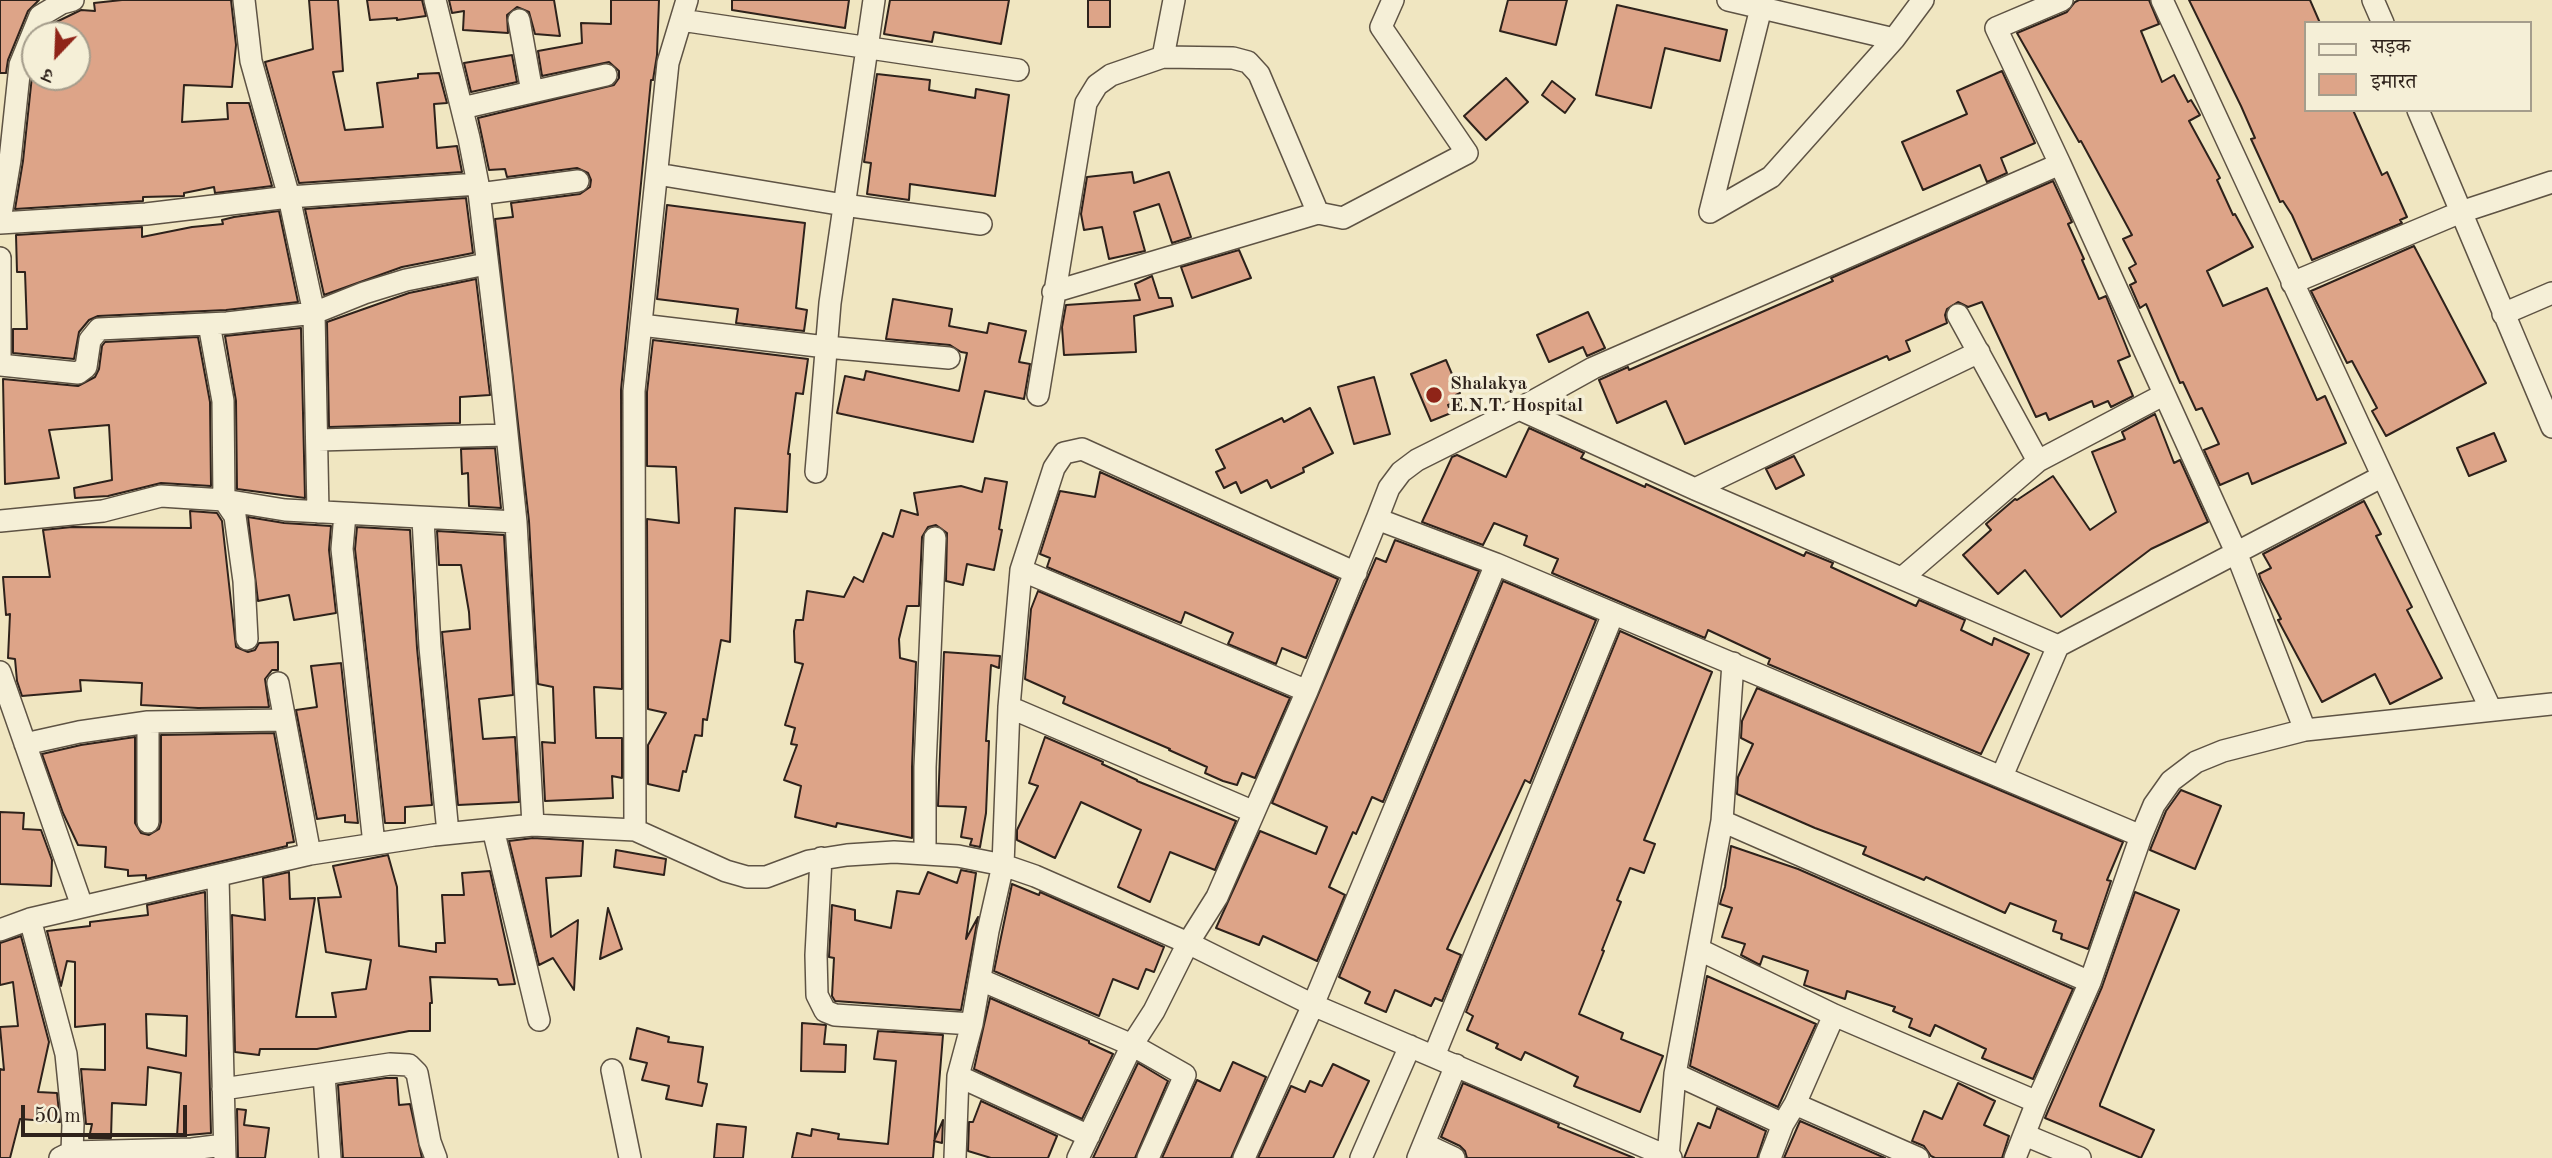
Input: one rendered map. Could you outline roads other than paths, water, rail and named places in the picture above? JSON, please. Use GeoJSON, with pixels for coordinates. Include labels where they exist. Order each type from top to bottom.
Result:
{"type":"FeatureCollection","features":[{"type":"Feature","properties":{"kind":"street"},"geometry":{"type":"LineString","coordinates":[[73,0],[40,16],[20,65],[10,160],[0,221],[146,214],[289,197],[478,189],[578,181]]}},
{"type":"Feature","properties":{"kind":"street"},"geometry":{"type":"LineString","coordinates":[[244,0],[251,61],[289,197],[314,313],[318,512]]}},
{"type":"Feature","properties":{"kind":"street"},"geometry":{"type":"LineString","coordinates":[[435,0],[462,108],[478,189],[501,376],[516,522],[533,825]]}},
{"type":"Feature","properties":{"kind":"street"},"geometry":{"type":"LineString","coordinates":[[816,472],[830,303],[874,0]]}},
{"type":"Feature","properties":{"kind":"street"},"geometry":{"type":"LineString","coordinates":[[1163,57],[1174,0]]}},
{"type":"Feature","properties":{"kind":"street"},"geometry":{"type":"LineString","coordinates":[[1053,292],[1318,213],[1343,218],[1467,153],[1381,27],[1393,0]]}},
{"type":"Feature","properties":{"kind":"street"},"geometry":{"type":"LineString","coordinates":[[1728,0],[1762,4],[1894,39]]}},
{"type":"Feature","properties":{"kind":"street"},"geometry":{"type":"LineString","coordinates":[[1762,4],[1710,212],[1771,177],[1894,39],[1923,0]]}},
{"type":"Feature","properties":{"kind":"street"},"geometry":{"type":"LineString","coordinates":[[2062,0],[1996,28],[2236,552],[2305,730]]}},
{"type":"Feature","properties":{"kind":"street"},"geometry":{"type":"LineString","coordinates":[[2162,0],[2491,710]]}},
{"type":"Feature","properties":{"kind":"street"},"geometry":{"type":"LineString","coordinates":[[2373,0],[2381,21]]}},
{"type":"Feature","properties":{"kind":"street"},"geometry":{"type":"LineString","coordinates":[[635,831],[634,391],[668,63],[684,10],[867,47],[1018,70]]}},
{"type":"Feature","properties":{"kind":"street"},"geometry":{"type":"LineString","coordinates":[[519,20],[532,92]]}},
{"type":"Feature","properties":{"kind":"street"},"geometry":{"type":"LineString","coordinates":[[1038,395],[1086,103],[1097,85],[1111,75],[1163,57],[1233,58],[1248,62],[1259,74],[1318,213]]}},
{"type":"Feature","properties":{"kind":"street"},"geometry":{"type":"LineString","coordinates":[[462,108],[606,75]]}},
{"type":"Feature","properties":{"kind":"street"},"geometry":{"type":"LineString","coordinates":[[2419,112],[2552,427]]}},
{"type":"Feature","properties":{"kind":"street"},"geometry":{"type":"LineString","coordinates":[[1078,1158],[1132,1045],[1154,1011],[1188,943],[1217,897],[1307,691],[1389,488],[1401,472],[1417,460],[1519,410],[1593,368],[2060,164]]}},
{"type":"Feature","properties":{"kind":"street"},"geometry":{"type":"LineString","coordinates":[[657,174],[844,205],[981,224]]}},
{"type":"Feature","properties":{"kind":"street"},"geometry":{"type":"LineString","coordinates":[[2292,283],[2461,212],[2552,182]]}},
{"type":"Feature","properties":{"kind":"street"},"geometry":{"type":"LineString","coordinates":[[0,258],[0,363],[78,373],[86,367],[90,340],[99,329],[209,324],[314,313],[406,280],[486,264]]}},
{"type":"Feature","properties":{"kind":"street"},"geometry":{"type":"LineString","coordinates":[[2503,314],[2552,293]]}},
{"type":"Feature","properties":{"kind":"street"},"geometry":{"type":"LineString","coordinates":[[1958,315],[2038,461]]}},
{"type":"Feature","properties":{"kind":"street"},"geometry":{"type":"LineString","coordinates":[[209,324],[223,401],[224,500],[235,516],[244,581],[247,639]]}},
{"type":"Feature","properties":{"kind":"street"},"geometry":{"type":"LineString","coordinates":[[641,325],[949,359]]}},
{"type":"Feature","properties":{"kind":"street"},"geometry":{"type":"LineString","coordinates":[[1695,489],[1979,352]]}},
{"type":"Feature","properties":{"kind":"street"},"geometry":{"type":"LineString","coordinates":[[1902,578],[2038,461],[2164,395]]}},
{"type":"Feature","properties":{"kind":"street"},"geometry":{"type":"LineString","coordinates":[[1519,410],[2058,646]]}},
{"type":"Feature","properties":{"kind":"street"},"geometry":{"type":"LineString","coordinates":[[318,440],[506,435]]}},
{"type":"Feature","properties":{"kind":"street"},"geometry":{"type":"LineString","coordinates":[[955,1158],[958,1076],[972,1024],[1003,865],[1009,707],[1021,570],[1054,468],[1064,453],[1082,449],[1356,573]]}},
{"type":"Feature","properties":{"kind":"street"},"geometry":{"type":"LineString","coordinates":[[2002,776],[2058,646],[2382,477]]}},
{"type":"Feature","properties":{"kind":"street"},"geometry":{"type":"LineString","coordinates":[[0,521],[103,511],[161,496],[224,500],[285,510],[516,522]]}},
{"type":"Feature","properties":{"kind":"street"},"geometry":{"type":"LineString","coordinates":[[345,514],[342,549],[374,844]]}},
{"type":"Feature","properties":{"kind":"street"},"geometry":{"type":"LineString","coordinates":[[423,519],[430,647],[448,833]]}},
{"type":"Feature","properties":{"kind":"street"},"geometry":{"type":"LineString","coordinates":[[1377,519],[1496,564],[2141,836]]}},
{"type":"Feature","properties":{"kind":"street"},"geometry":{"type":"LineString","coordinates":[[925,853],[925,767],[935,538]]}},
{"type":"Feature","properties":{"kind":"street"},"geometry":{"type":"LineString","coordinates":[[1244,1158],[1312,1004],[1496,564]]}},
{"type":"Feature","properties":{"kind":"street"},"geometry":{"type":"LineString","coordinates":[[1021,570],[1307,691]]}},
{"type":"Feature","properties":{"kind":"street"},"geometry":{"type":"LineString","coordinates":[[1434,1056],[1613,614]]}},
{"type":"Feature","properties":{"kind":"street"},"geometry":{"type":"LineString","coordinates":[[0,930],[30,919],[82,906],[310,854],[448,833],[533,825],[635,831],[726,871],[747,877],[765,877],[815,859],[894,852],[925,853],[1003,865],[1035,876],[1188,943],[1312,1004],[1669,1157],[1675,1074],[1700,950],[1721,821],[1733,663]]}},
{"type":"Feature","properties":{"kind":"street"},"geometry":{"type":"LineString","coordinates":[[0,672],[82,906]]}},
{"type":"Feature","properties":{"kind":"street"},"geometry":{"type":"LineString","coordinates":[[278,683],[310,854]]}},
{"type":"Feature","properties":{"kind":"street"},"geometry":{"type":"LineString","coordinates":[[2015,1158],[2090,982],[2141,836],[2154,805],[2171,781],[2196,762],[2223,751],[2305,730],[2552,704]]}},
{"type":"Feature","properties":{"kind":"street"},"geometry":{"type":"LineString","coordinates":[[1009,707],[1254,812]]}},
{"type":"Feature","properties":{"kind":"street"},"geometry":{"type":"LineString","coordinates":[[25,744],[79,732],[148,722],[285,720]]}},
{"type":"Feature","properties":{"kind":"street"},"geometry":{"type":"LineString","coordinates":[[148,722],[148,822]]}},
{"type":"Feature","properties":{"kind":"street"},"geometry":{"type":"LineString","coordinates":[[1721,821],[2090,982]]}},
{"type":"Feature","properties":{"kind":"street"},"geometry":{"type":"LineString","coordinates":[[492,829],[539,1020]]}},
{"type":"Feature","properties":{"kind":"street"},"geometry":{"type":"LineString","coordinates":[[815,859],[817,995],[825,1011],[835,1015],[972,1024]]}},
{"type":"Feature","properties":{"kind":"street"},"geometry":{"type":"LineString","coordinates":[[30,919],[66,1054],[74,1124],[66,1155],[192,1149],[225,1151],[218,877]]}},
{"type":"Feature","properties":{"kind":"street"},"geometry":{"type":"LineString","coordinates":[[1700,950],[1835,1016],[2037,1102]]}},
{"type":"Feature","properties":{"kind":"street"},"geometry":{"type":"LineString","coordinates":[[981,981],[1132,1045],[1185,1075],[1148,1158]]}},
{"type":"Feature","properties":{"kind":"street"},"geometry":{"type":"LineString","coordinates":[[1770,1158],[1783,1124],[1795,1104],[1835,1016]]}},
{"type":"Feature","properties":{"kind":"street"},"geometry":{"type":"LineString","coordinates":[[1361,1158],[1409,1046]]}},
{"type":"Feature","properties":{"kind":"street"},"geometry":{"type":"LineString","coordinates":[[223,1089],[390,1064],[410,1065],[419,1080],[430,1142],[436,1158]]}},
{"type":"Feature","properties":{"kind":"street"},"geometry":{"type":"LineString","coordinates":[[1454,1158],[1421,1151],[1456,1065]]}},
{"type":"Feature","properties":{"kind":"street"},"geometry":{"type":"LineString","coordinates":[[612,1070],[630,1158]]}},
{"type":"Feature","properties":{"kind":"street"},"geometry":{"type":"LineString","coordinates":[[1675,1074],[1783,1124]]}},
{"type":"Feature","properties":{"kind":"street"},"geometry":{"type":"LineString","coordinates":[[324,1075],[330,1158]]}},
{"type":"Feature","properties":{"kind":"street"},"geometry":{"type":"LineString","coordinates":[[958,1076],[1089,1136]]}},
{"type":"Feature","properties":{"kind":"street"},"geometry":{"type":"LineString","coordinates":[[1795,1104],[1918,1158]]}},
{"type":"Feature","properties":{"kind":"street"},"geometry":{"type":"LineString","coordinates":[[2025,1135],[2080,1158]]}},
{"type":"Feature","properties":{"kind":"place","name":"Shalakya E.N.T. Hospital"},"geometry":{"type":"Point","coordinates":[1434,395]}}]}
